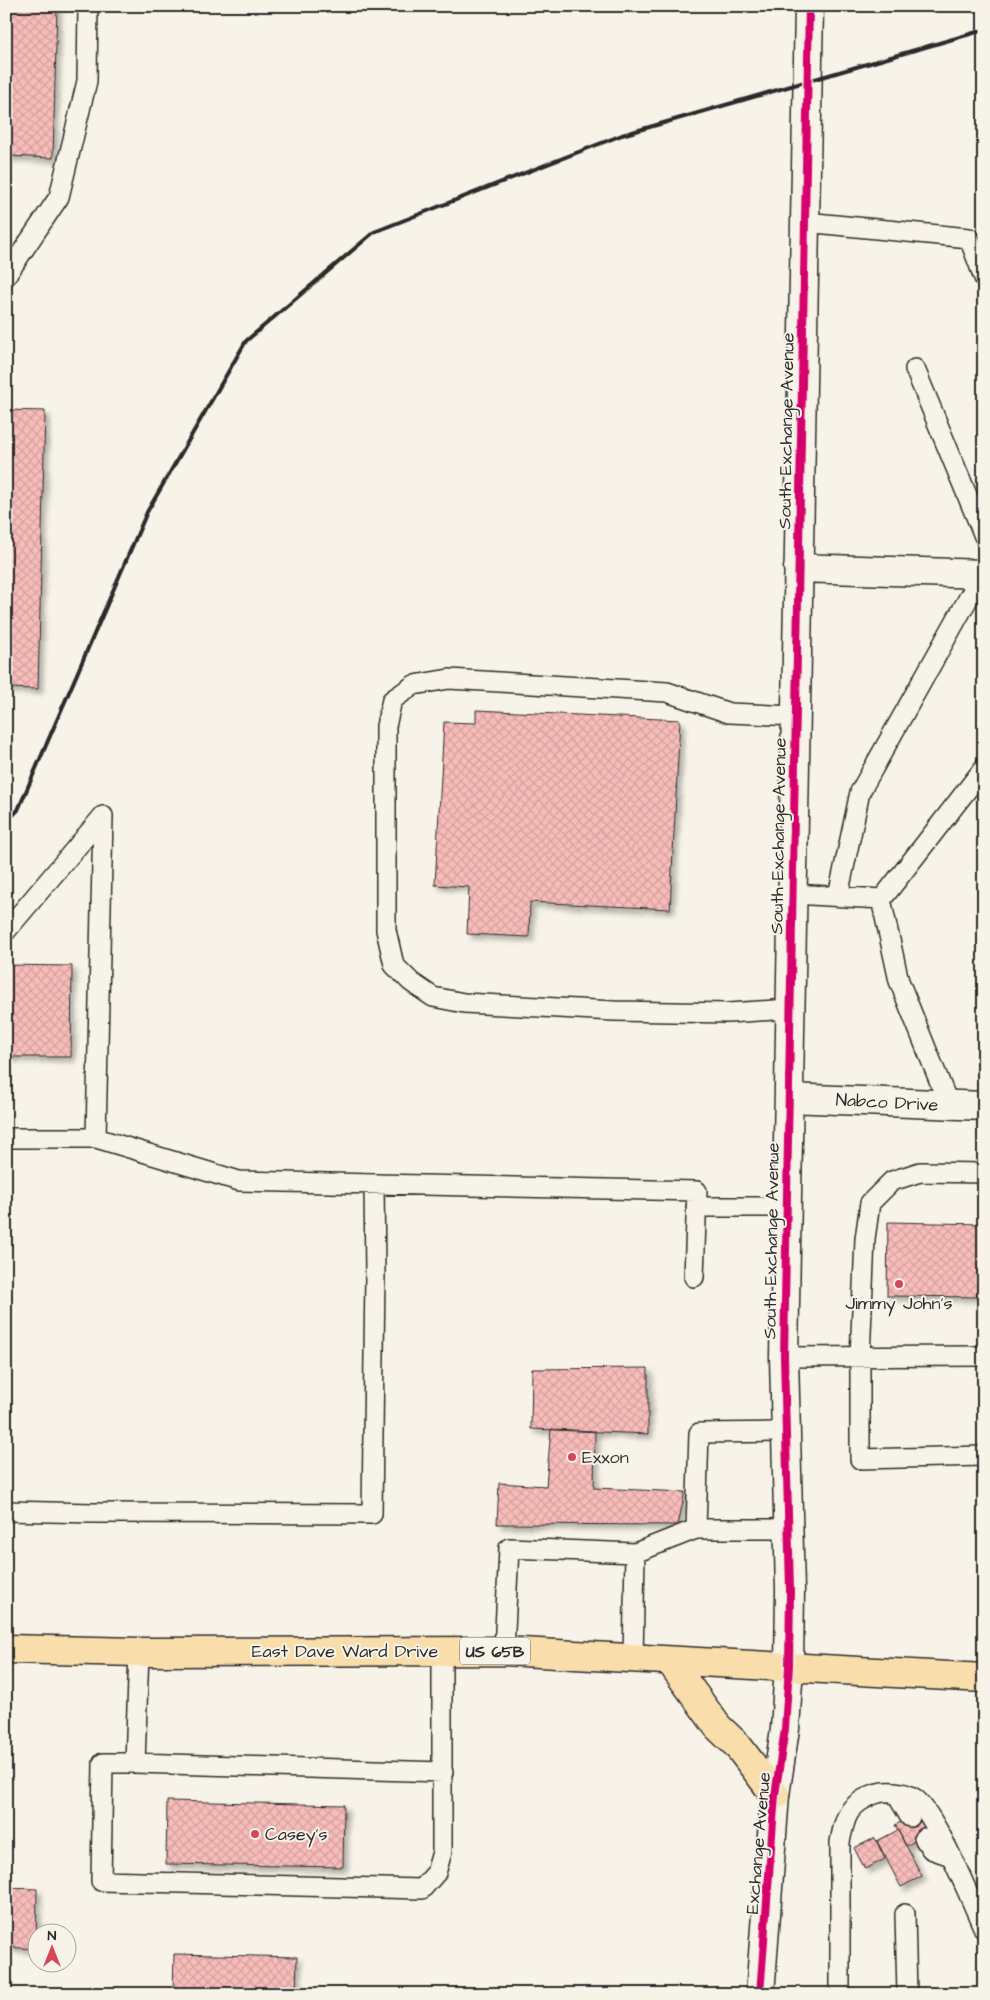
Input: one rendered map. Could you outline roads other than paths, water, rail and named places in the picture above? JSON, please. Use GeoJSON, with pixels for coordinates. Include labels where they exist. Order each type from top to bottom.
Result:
{"type":"FeatureCollection","features":[{"type":"Feature","properties":{"kind":"main road","name":"East Dave Ward Drive"},"geometry":{"type":"LineString","coordinates":[[6,1649],[138,1652],[504,1651],[634,1660],[789,1666],[984,1678]]}},
{"type":"Feature","properties":{"kind":"main road"},"geometry":{"type":"LineString","coordinates":[[670,1662],[718,1727],[737,1745],[775,1796]]}},
{"type":"Feature","properties":{"kind":"street","name":"South Exchange Avenue"},"geometry":{"type":"LineString","coordinates":[[789,1666],[789,1529],[784,1357],[809,6]]}},
{"type":"Feature","properties":{"kind":"street"},"geometry":{"type":"LineString","coordinates":[[798,568],[983,574]]}},
{"type":"Feature","properties":{"kind":"street","name":"Nabco Drive"},"geometry":{"type":"LineString","coordinates":[[789,1098],[984,1106]]}},
{"type":"Feature","properties":{"kind":"street","name":"Exchange Avenue"},"geometry":{"type":"LineString","coordinates":[[760,1994],[775,1796],[785,1729],[789,1666]]}},
{"type":"Feature","properties":{"kind":"lane"},"geometry":{"type":"LineString","coordinates":[[6,276],[59,197],[87,81],[88,6]]}},
{"type":"Feature","properties":{"kind":"lane"},"geometry":{"type":"LineString","coordinates":[[805,222],[969,238],[984,278]]}},
{"type":"Feature","properties":{"kind":"lane"},"geometry":{"type":"LineString","coordinates":[[915,370],[984,536]]}},
{"type":"Feature","properties":{"kind":"lane"},"geometry":{"type":"LineString","coordinates":[[838,896],[860,792],[983,574]]}},
{"type":"Feature","properties":{"kind":"lane"},"geometry":{"type":"LineString","coordinates":[[790,1009],[728,1013],[614,1011],[464,1003],[433,996],[412,982],[394,965],[386,930],[386,726],[392,700],[414,685],[449,679],[667,692],[729,713],[795,716]]}},
{"type":"Feature","properties":{"kind":"lane"},"geometry":{"type":"LineString","coordinates":[[881,899],[984,768]]}},
{"type":"Feature","properties":{"kind":"lane"},"geometry":{"type":"LineString","coordinates":[[6,931],[103,816],[96,1138]]}},
{"type":"Feature","properties":{"kind":"lane"},"geometry":{"type":"LineString","coordinates":[[792,894],[881,899]]}},
{"type":"Feature","properties":{"kind":"lane"},"geometry":{"type":"LineString","coordinates":[[881,899],[898,980],[949,1105]]}},
{"type":"Feature","properties":{"kind":"lane"},"geometry":{"type":"LineString","coordinates":[[6,1138],[96,1138],[239,1181],[697,1191],[694,1277]]}},
{"type":"Feature","properties":{"kind":"lane"},"geometry":{"type":"LineString","coordinates":[[984,1173],[920,1172],[892,1181],[870,1202],[865,1239],[860,1357],[860,1459],[984,1456]]}},
{"type":"Feature","properties":{"kind":"lane"},"geometry":{"type":"LineString","coordinates":[[6,1511],[372,1514],[375,1274],[374,1184]]}},
{"type":"Feature","properties":{"kind":"lane"},"geometry":{"type":"LineString","coordinates":[[696,1207],[787,1207]]}},
{"type":"Feature","properties":{"kind":"lane"},"geometry":{"type":"LineString","coordinates":[[784,1357],[984,1356]]}},
{"type":"Feature","properties":{"kind":"lane"},"geometry":{"type":"LineString","coordinates":[[696,1529],[699,1432],[786,1432]]}},
{"type":"Feature","properties":{"kind":"lane"},"geometry":{"type":"LineString","coordinates":[[504,1651],[509,1548],[635,1553],[696,1529],[789,1529]]}},
{"type":"Feature","properties":{"kind":"lane"},"geometry":{"type":"LineString","coordinates":[[634,1660],[635,1553]]}},
{"type":"Feature","properties":{"kind":"lane"},"geometry":{"type":"LineString","coordinates":[[442,1651],[443,1772],[442,1852],[436,1873],[422,1889],[101,1881],[103,1763],[443,1772]]}},
{"type":"Feature","properties":{"kind":"lane"},"geometry":{"type":"LineString","coordinates":[[135,1763],[138,1652]]}},
{"type":"Feature","properties":{"kind":"lane"},"geometry":{"type":"LineString","coordinates":[[895,1792],[910,1817]]}},
{"type":"Feature","properties":{"kind":"lane"},"geometry":{"type":"LineString","coordinates":[[840,1994],[840,1842],[844,1818],[855,1806],[874,1794],[895,1792],[913,1798],[924,1808],[951,1856],[984,1929]]}},
{"type":"Feature","properties":{"kind":"lane"},"geometry":{"type":"LineString","coordinates":[[924,1838],[930,1849],[951,1856]]}},
{"type":"Feature","properties":{"kind":"lane"},"geometry":{"type":"LineString","coordinates":[[905,1914],[907,1994]]}},
{"type":"Feature","properties":{"kind":"railway"},"geometry":{"type":"LineString","coordinates":[[6,822],[18,810],[147,512],[246,341],[374,232],[622,135],[984,30]]}},
{"type":"Feature","properties":{"kind":"place","name":"Jimmy John's"},"geometry":{"type":"Point","coordinates":[899,1284]}},
{"type":"Feature","properties":{"kind":"place","name":"Exxon"},"geometry":{"type":"Point","coordinates":[572,1457]}},
{"type":"Feature","properties":{"kind":"place","name":"Casey's"},"geometry":{"type":"Point","coordinates":[255,1834]}}]}
